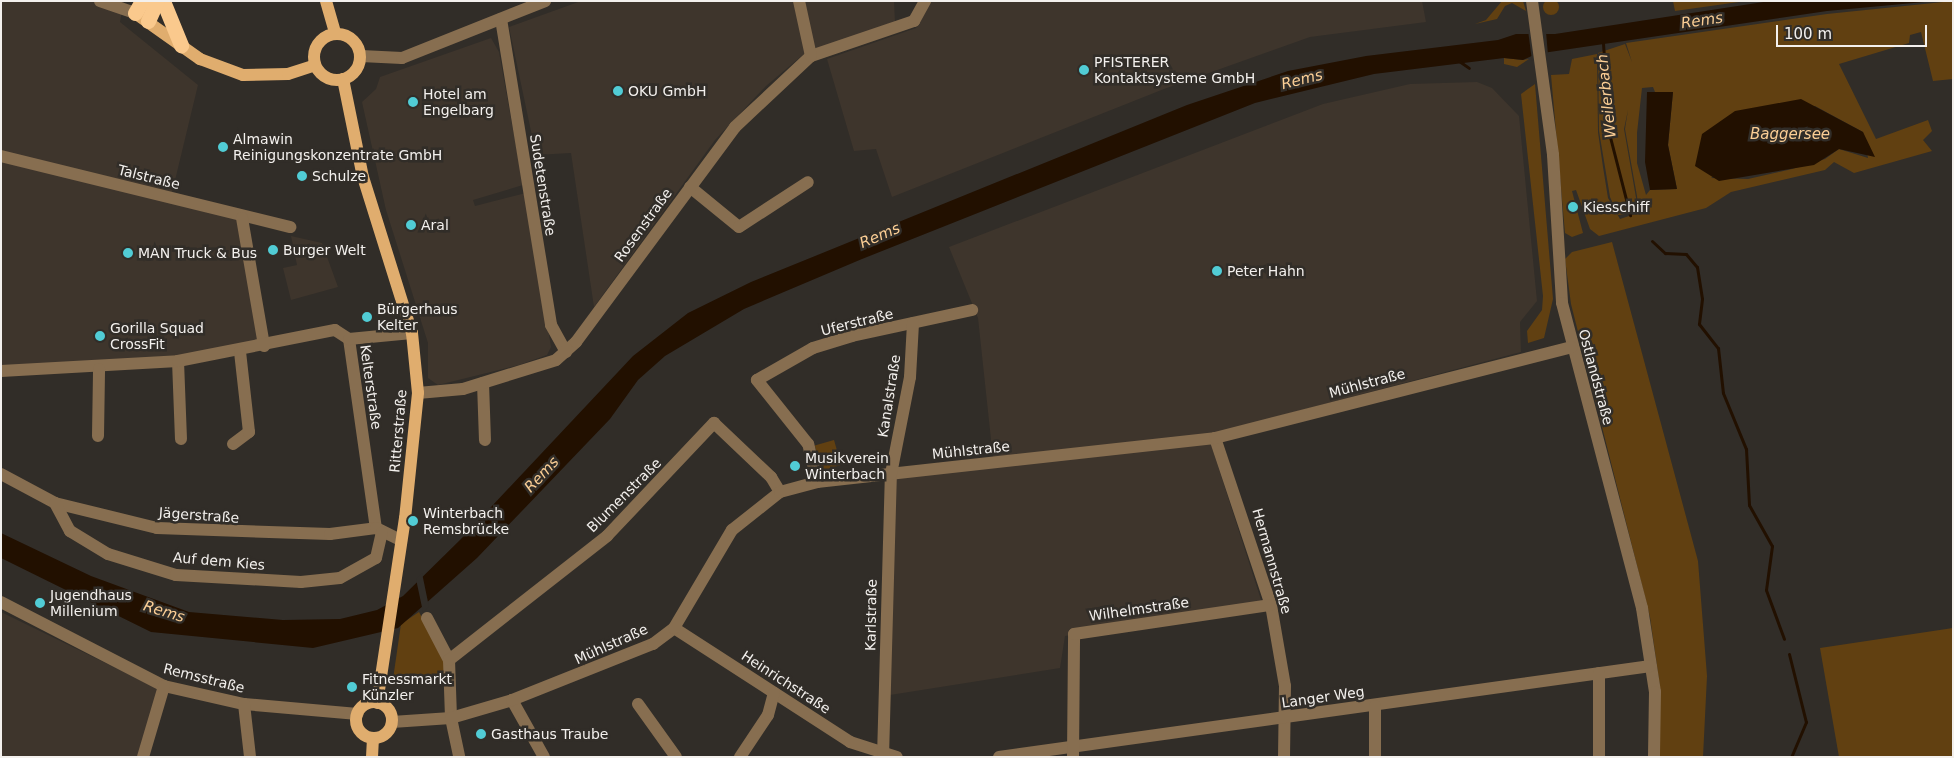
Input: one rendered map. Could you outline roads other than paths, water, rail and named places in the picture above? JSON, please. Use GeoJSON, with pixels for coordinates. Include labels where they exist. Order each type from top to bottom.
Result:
{"type":"FeatureCollection","features":[{"type":"Feature","properties":{"kind":"highway"},"geometry":{"type":"LineString","coordinates":[[142,12],[157,1]]}},
{"type":"Feature","properties":{"kind":"highway"},"geometry":{"type":"LineString","coordinates":[[163,1],[181,45]]}},
{"type":"Feature","properties":{"kind":"main road"},"geometry":{"type":"LineString","coordinates":[[326,1],[335,33]]}},
{"type":"Feature","properties":{"kind":"main road"},"geometry":{"type":"LineString","coordinates":[[142,12],[181,45],[200,58],[243,75],[288,74],[315,65]]}},
{"type":"Feature","properties":{"kind":"main road"},"geometry":{"type":"LineString","coordinates":[[335,33],[353,39],[361,56],[354,73],[343,80],[329,79],[315,65],[317,44],[335,33]]}},
{"type":"Feature","properties":{"kind":"main road","name":"Ritterstraße"},"geometry":{"type":"LineString","coordinates":[[343,80],[363,177],[412,333],[418,393],[401,540],[377,703]]}},
{"type":"Feature","properties":{"kind":"main road"},"geometry":{"type":"LineString","coordinates":[[377,703],[390,712],[392,722],[383,736],[373,738],[359,730],[358,714],[365,705],[377,703]]}},
{"type":"Feature","properties":{"kind":"main road"},"geometry":{"type":"LineString","coordinates":[[372,757],[373,738]]}},
{"type":"Feature","properties":{"kind":"street"},"geometry":{"type":"LineString","coordinates":[[100,1],[142,12]]}},
{"type":"Feature","properties":{"kind":"street"},"geometry":{"type":"LineString","coordinates":[[361,56],[402,58],[545,1]]}},
{"type":"Feature","properties":{"kind":"street"},"geometry":{"type":"LineString","coordinates":[[799,1],[811,56]]}},
{"type":"Feature","properties":{"kind":"street","name":"Rosenstraße"},"geometry":{"type":"LineString","coordinates":[[418,393],[483,383],[556,360],[566,352],[735,127],[811,56],[914,21],[925,1]]}},
{"type":"Feature","properties":{"kind":"street","name":"Ostlandstraße"},"geometry":{"type":"LineString","coordinates":[[1534,8],[1544,76],[1559,275],[1572,347],[1642,608],[1651,666],[1654,757]]}},
{"type":"Feature","properties":{"kind":"street","name":"Sudetenstraße"},"geometry":{"type":"LineString","coordinates":[[501,19],[551,325],[566,352]]}},
{"type":"Feature","properties":{"kind":"street","name":"Talstraße"},"geometry":{"type":"LineString","coordinates":[[1,156],[242,218],[290,227]]}},
{"type":"Feature","properties":{"kind":"street"},"geometry":{"type":"LineString","coordinates":[[690,187],[739,227],[808,182]]}},
{"type":"Feature","properties":{"kind":"street"},"geometry":{"type":"LineString","coordinates":[[242,218],[264,346]]}},
{"type":"Feature","properties":{"kind":"street","name":"Uferstraße"},"geometry":{"type":"LineString","coordinates":[[817,482],[808,444],[757,380],[813,348],[972,310]]}},
{"type":"Feature","properties":{"kind":"street","name":"Kanalstraße"},"geometry":{"type":"LineString","coordinates":[[891,474],[910,377],[913,323]]}},
{"type":"Feature","properties":{"kind":"street"},"geometry":{"type":"LineString","coordinates":[[1,372],[99,368],[178,361],[240,352],[334,330],[350,339],[412,333]]}},
{"type":"Feature","properties":{"kind":"street","name":"Kelterstraße"},"geometry":{"type":"LineString","coordinates":[[350,339],[379,531]]}},
{"type":"Feature","properties":{"kind":"street","name":"Mühlstraße"},"geometry":{"type":"LineString","coordinates":[[392,722],[451,718],[512,700],[653,644],[674,628],[732,530],[780,492],[817,482],[1215,438],[1572,347]]}},
{"type":"Feature","properties":{"kind":"street"},"geometry":{"type":"LineString","coordinates":[[233,444],[249,432],[240,352]]}},
{"type":"Feature","properties":{"kind":"street"},"geometry":{"type":"LineString","coordinates":[[178,361],[181,439]]}},
{"type":"Feature","properties":{"kind":"street"},"geometry":{"type":"LineString","coordinates":[[98,436],[99,368]]}},
{"type":"Feature","properties":{"kind":"street"},"geometry":{"type":"LineString","coordinates":[[483,383],[484,440]]}},
{"type":"Feature","properties":{"kind":"street","name":"Blumenstraße"},"geometry":{"type":"LineString","coordinates":[[449,660],[607,536],[714,423],[771,477],[780,492]]}},
{"type":"Feature","properties":{"kind":"street","name":"Hermannstraße"},"geometry":{"type":"LineString","coordinates":[[1215,438],[1271,605],[1285,686],[1284,757]]}},
{"type":"Feature","properties":{"kind":"street","name":"Jägerstraße"},"geometry":{"type":"LineString","coordinates":[[1,474],[55,503],[157,528],[226,534],[330,534],[379,531],[401,540]]}},
{"type":"Feature","properties":{"kind":"street","name":"Karlstraße"},"geometry":{"type":"LineString","coordinates":[[884,755],[891,474]]}},
{"type":"Feature","properties":{"kind":"street","name":"Auf dem Kies"},"geometry":{"type":"LineString","coordinates":[[55,503],[70,532],[108,554],[176,576],[301,582],[340,578],[376,558],[379,531]]}},
{"type":"Feature","properties":{"kind":"street","name":"Remsstraße"},"geometry":{"type":"LineString","coordinates":[[1,602],[164,686],[244,704],[358,714]]}},
{"type":"Feature","properties":{"kind":"street","name":"Wilhelmstraße"},"geometry":{"type":"LineString","coordinates":[[1073,751],[1074,634],[1271,605]]}},
{"type":"Feature","properties":{"kind":"street"},"geometry":{"type":"LineString","coordinates":[[428,618],[449,660],[451,718],[459,757]]}},
{"type":"Feature","properties":{"kind":"street","name":"Heinrichstraße"},"geometry":{"type":"LineString","coordinates":[[674,628],[850,742],[884,755]]}},
{"type":"Feature","properties":{"kind":"street","name":"Langer Weg"},"geometry":{"type":"LineString","coordinates":[[999,757],[1073,751],[1284,718],[1651,666]]}},
{"type":"Feature","properties":{"kind":"street"},"geometry":{"type":"LineString","coordinates":[[1599,673],[1599,757]]}},
{"type":"Feature","properties":{"kind":"street"},"geometry":{"type":"LineString","coordinates":[[143,757],[164,686]]}},
{"type":"Feature","properties":{"kind":"street"},"geometry":{"type":"LineString","coordinates":[[740,757],[768,715],[774,692]]}},
{"type":"Feature","properties":{"kind":"street"},"geometry":{"type":"LineString","coordinates":[[512,700],[544,757]]}},
{"type":"Feature","properties":{"kind":"street"},"geometry":{"type":"LineString","coordinates":[[244,704],[250,757]]}},
{"type":"Feature","properties":{"kind":"street"},"geometry":{"type":"LineString","coordinates":[[638,704],[676,757]]}},
{"type":"Feature","properties":{"kind":"street"},"geometry":{"type":"LineString","coordinates":[[1375,706],[1375,757]]}},
{"type":"Feature","properties":{"kind":"street"},"geometry":{"type":"LineString","coordinates":[[884,755],[897,757]]}},
{"type":"Feature","properties":{"kind":"water","name":"Rems"},"geometry":{"type":"Polygon","coordinates":[[[1770,1],[1935,1],[1827,11],[1536,54],[1523,60],[1504,58],[1374,74],[1255,103],[862,259],[744,309],[665,356],[638,380],[610,419],[477,558],[398,628],[313,648],[151,632],[1,558],[1,533],[91,576],[189,612],[283,620],[340,619],[377,610],[403,596],[461,539],[633,356],[688,313],[751,282],[1187,105],[1288,71],[1366,56],[1498,40],[1516,34],[1555,34],[1770,1]]]}},
{"type":"Feature","properties":{"kind":"water"},"geometry":{"type":"Polygon","coordinates":[[[1647,92],[1673,92],[1668,145],[1677,189],[1650,190],[1645,162],[1647,92]]]}},
{"type":"Feature","properties":{"kind":"water","name":"Baggersee"},"geometry":{"type":"Polygon","coordinates":[[[1801,99],[1863,132],[1875,157],[1839,149],[1814,165],[1719,181],[1695,166],[1702,134],[1735,111],[1801,99]]]}},
{"type":"Feature","properties":{"kind":"waterway","name":"Weilerbach"},"geometry":{"type":"LineString","coordinates":[[1603,43],[1609,133],[1630,215]]}},
{"type":"Feature","properties":{"kind":"waterway"},"geometry":{"type":"LineString","coordinates":[[1459,61],[1469,68]]}},
{"type":"Feature","properties":{"kind":"waterway"},"geometry":{"type":"LineString","coordinates":[[1652,241],[1665,253],[1686,254],[1697,267],[1702,299],[1699,324],[1718,348],[1723,393],[1746,449],[1749,505],[1772,546],[1766,590],[1784,639]]}},
{"type":"Feature","properties":{"kind":"waterway","name":"Weilerbach"},"geometry":{"type":"LineString","coordinates":[[1789,654],[1806,722],[1791,757]]}},
{"type":"Feature","properties":{"kind":"place","name":"PFISTERER Kontaktsysteme GmbH"},"geometry":{"type":"Point","coordinates":[1084,70]}},
{"type":"Feature","properties":{"kind":"place","name":"OKU GmbH"},"geometry":{"type":"Point","coordinates":[618,91]}},
{"type":"Feature","properties":{"kind":"place","name":"Hotel am Engelbarg"},"geometry":{"type":"Point","coordinates":[413,102]}},
{"type":"Feature","properties":{"kind":"place","name":"Almawin Reinigungskonzentrate GmbH"},"geometry":{"type":"Point","coordinates":[223,147]}},
{"type":"Feature","properties":{"kind":"place","name":"Schulze"},"geometry":{"type":"Point","coordinates":[302,176]}},
{"type":"Feature","properties":{"kind":"place","name":"Kiesschiff"},"geometry":{"type":"Point","coordinates":[1573,207]}},
{"type":"Feature","properties":{"kind":"place","name":"Aral"},"geometry":{"type":"Point","coordinates":[411,225]}},
{"type":"Feature","properties":{"kind":"place","name":"Burger Welt"},"geometry":{"type":"Point","coordinates":[273,250]}},
{"type":"Feature","properties":{"kind":"place","name":"MAN Truck & Bus"},"geometry":{"type":"Point","coordinates":[128,253]}},
{"type":"Feature","properties":{"kind":"place","name":"Peter Hahn"},"geometry":{"type":"Point","coordinates":[1217,271]}},
{"type":"Feature","properties":{"kind":"place","name":"Bürgerhaus Kelter"},"geometry":{"type":"Point","coordinates":[367,317]}},
{"type":"Feature","properties":{"kind":"place","name":"Gorilla Squad CrossFit"},"geometry":{"type":"Point","coordinates":[100,336]}},
{"type":"Feature","properties":{"kind":"place","name":"Musikverein Winterbach"},"geometry":{"type":"Point","coordinates":[795,466]}},
{"type":"Feature","properties":{"kind":"place","name":"Winterbach Remsbrücke"},"geometry":{"type":"Point","coordinates":[413,521]}},
{"type":"Feature","properties":{"kind":"place","name":"Jugendhaus Millenium"},"geometry":{"type":"Point","coordinates":[40,603]}},
{"type":"Feature","properties":{"kind":"place","name":"Fitnessmarkt Künzler"},"geometry":{"type":"Point","coordinates":[352,687]}},
{"type":"Feature","properties":{"kind":"place","name":"Gasthaus Traube"},"geometry":{"type":"Point","coordinates":[481,734]}}]}
